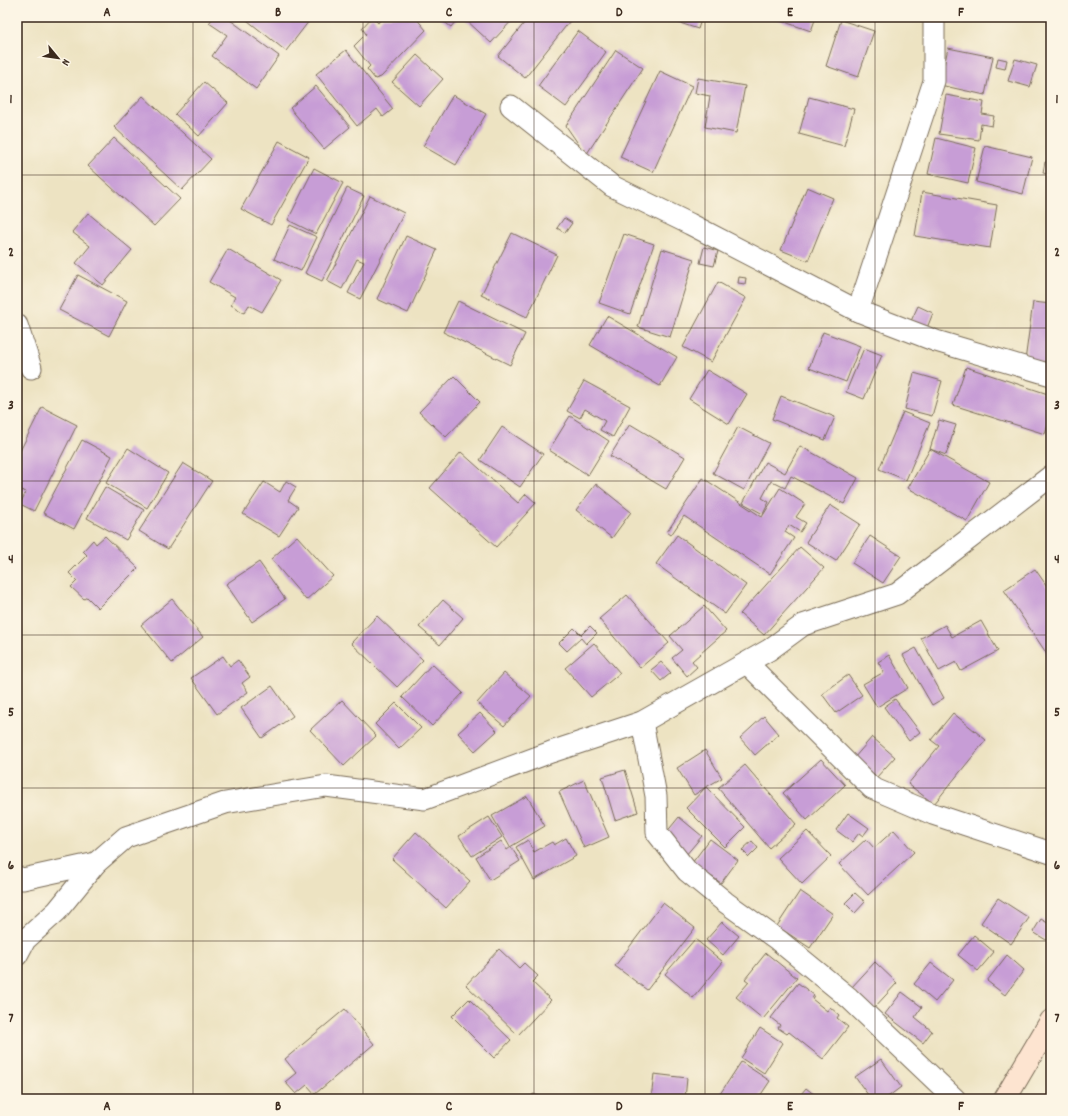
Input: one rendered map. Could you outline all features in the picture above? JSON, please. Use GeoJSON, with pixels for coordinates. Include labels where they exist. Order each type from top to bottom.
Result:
{"type":"FeatureCollection","features":[{"type":"Feature","properties":{"kind":"main road"},"geometry":{"type":"LineString","coordinates":[[1005,1099],[1051,1021]]}},
{"type":"Feature","properties":{"kind":"street"},"geometry":{"type":"LineString","coordinates":[[858,311],[934,81],[934,17]]}},
{"type":"Feature","properties":{"kind":"street"},"geometry":{"type":"LineString","coordinates":[[511,106],[612,186],[690,224],[858,311],[936,341],[1051,375]]}},
{"type":"Feature","properties":{"kind":"street"},"geometry":{"type":"LineString","coordinates":[[17,326],[31,368]]}},
{"type":"Feature","properties":{"kind":"street"},"geometry":{"type":"LineString","coordinates":[[17,955],[25,940],[57,911],[96,863],[126,837],[225,803],[326,786],[425,799],[551,752],[642,722],[769,650],[803,625],[897,594],[1051,476]]}},
{"type":"Feature","properties":{"kind":"street"},"geometry":{"type":"LineString","coordinates":[[747,663],[872,788],[933,814],[1051,853]]}},
{"type":"Feature","properties":{"kind":"street"},"geometry":{"type":"LineString","coordinates":[[642,722],[656,796],[657,833],[687,870],[725,902],[778,940],[849,998],[955,1099]]}},
{"type":"Feature","properties":{"kind":"street"},"geometry":{"type":"LineString","coordinates":[[17,877],[23,879],[96,863]]}},
{"type":"Feature","properties":{"kind":"building"},"geometry":{"type":"Polygon","coordinates":[[[214,17],[226,17],[279,56],[256,89],[212,56],[227,35],[209,23],[214,17]]]}},
{"type":"Feature","properties":{"kind":"building"},"geometry":{"type":"Polygon","coordinates":[[[243,17],[305,17],[309,21],[286,51],[243,17]]]}},
{"type":"Feature","properties":{"kind":"building"},"geometry":{"type":"Polygon","coordinates":[[[372,17],[378,23],[383,17],[415,17],[426,30],[381,77],[375,79],[367,69],[370,66],[354,46],[366,34],[362,28],[372,17]]]}},
{"type":"Feature","properties":{"kind":"building"},"geometry":{"type":"Polygon","coordinates":[[[438,17],[459,17],[451,27],[438,17]]]}},
{"type":"Feature","properties":{"kind":"building"},"geometry":{"type":"Polygon","coordinates":[[[467,17],[515,17],[491,43],[465,19],[467,17]]]}},
{"type":"Feature","properties":{"kind":"building"},"geometry":{"type":"Polygon","coordinates":[[[529,17],[573,17],[525,78],[498,56],[529,17]]]}},
{"type":"Feature","properties":{"kind":"building"},"geometry":{"type":"Polygon","coordinates":[[[662,17],[702,17],[698,29],[662,17]]]}},
{"type":"Feature","properties":{"kind":"building"},"geometry":{"type":"Polygon","coordinates":[[[770,17],[816,17],[811,31],[770,17]]]}},
{"type":"Feature","properties":{"kind":"building"},"geometry":{"type":"Polygon","coordinates":[[[841,20],[874,31],[858,77],[826,66],[841,20]]]}},
{"type":"Feature","properties":{"kind":"building"},"geometry":{"type":"Polygon","coordinates":[[[578,31],[606,52],[566,107],[538,86],[578,31]]]}},
{"type":"Feature","properties":{"kind":"building"},"geometry":{"type":"Polygon","coordinates":[[[948,48],[993,57],[985,95],[940,85],[948,48]]]}},
{"type":"Feature","properties":{"kind":"building"},"geometry":{"type":"Polygon","coordinates":[[[346,50],[393,109],[383,117],[377,109],[357,126],[316,74],[346,50]]]}},
{"type":"Feature","properties":{"kind":"building"},"geometry":{"type":"Polygon","coordinates":[[[616,50],[643,68],[586,155],[566,126],[616,50]]]}},
{"type":"Feature","properties":{"kind":"building"},"geometry":{"type":"Polygon","coordinates":[[[417,55],[443,79],[419,106],[392,82],[417,55]]]}},
{"type":"Feature","properties":{"kind":"building"},"geometry":{"type":"Polygon","coordinates":[[[998,58],[1007,60],[1005,69],[996,67],[998,58]]]}},
{"type":"Feature","properties":{"kind":"building"},"geometry":{"type":"Polygon","coordinates":[[[1015,59],[1037,65],[1030,87],[1008,81],[1015,59]]]}},
{"type":"Feature","properties":{"kind":"building"},"geometry":{"type":"Polygon","coordinates":[[[660,71],[692,86],[653,172],[620,157],[660,71]]]}},
{"type":"Feature","properties":{"kind":"building"},"geometry":{"type":"Polygon","coordinates":[[[698,78],[745,86],[736,133],[705,127],[710,96],[695,93],[698,78]]]}},
{"type":"Feature","properties":{"kind":"building"},"geometry":{"type":"Polygon","coordinates":[[[204,82],[228,103],[199,136],[175,114],[204,82]]]}},
{"type":"Feature","properties":{"kind":"building"},"geometry":{"type":"Polygon","coordinates":[[[316,86],[350,127],[324,149],[290,108],[316,86]]]}},
{"type":"Feature","properties":{"kind":"building"},"geometry":{"type":"Polygon","coordinates":[[[453,95],[486,114],[456,165],[423,146],[453,95]]]}},
{"type":"Feature","properties":{"kind":"building"},"geometry":{"type":"Polygon","coordinates":[[[946,95],[984,102],[982,114],[994,116],[992,126],[981,124],[979,140],[939,134],[946,95]]]}},
{"type":"Feature","properties":{"kind":"building"},"geometry":{"type":"Polygon","coordinates":[[[143,96],[211,159],[182,190],[114,127],[143,96]]]}},
{"type":"Feature","properties":{"kind":"building"},"geometry":{"type":"Polygon","coordinates":[[[809,97],[854,109],[844,146],[799,134],[809,97]]]}},
{"type":"Feature","properties":{"kind":"building"},"geometry":{"type":"Polygon","coordinates":[[[114,138],[180,199],[154,226],[88,166],[114,138]]]}},
{"type":"Feature","properties":{"kind":"building"},"geometry":{"type":"Polygon","coordinates":[[[936,138],[976,148],[968,183],[928,174],[936,138]]]}},
{"type":"Feature","properties":{"kind":"building"},"geometry":{"type":"Polygon","coordinates":[[[279,141],[309,157],[271,225],[241,209],[279,141]]]}},
{"type":"Feature","properties":{"kind":"building"},"geometry":{"type":"Polygon","coordinates":[[[985,146],[1032,157],[1023,194],[976,182],[985,146]]]}},
{"type":"Feature","properties":{"kind":"building"},"geometry":{"type":"Polygon","coordinates":[[[1045,162],[1051,163],[1051,175],[1043,173],[1045,162]]]}},
{"type":"Feature","properties":{"kind":"building"},"geometry":{"type":"Polygon","coordinates":[[[314,168],[343,183],[316,234],[288,220],[314,168]]]}},
{"type":"Feature","properties":{"kind":"building"},"geometry":{"type":"Polygon","coordinates":[[[807,187],[833,198],[808,261],[781,250],[807,187]]]}},
{"type":"Feature","properties":{"kind":"building"},"geometry":{"type":"Polygon","coordinates":[[[347,188],[364,196],[322,281],[305,273],[347,188]]]}},
{"type":"Feature","properties":{"kind":"building"},"geometry":{"type":"Polygon","coordinates":[[[922,192],[997,205],[990,248],[915,236],[922,192]]]}},
{"type":"Feature","properties":{"kind":"building"},"geometry":{"type":"Polygon","coordinates":[[[370,196],[404,213],[360,299],[348,293],[364,262],[357,259],[342,289],[327,281],[370,196]]]}},
{"type":"Feature","properties":{"kind":"building"},"geometry":{"type":"Polygon","coordinates":[[[88,213],[132,250],[103,285],[76,263],[90,246],[72,232],[88,213]]]}},
{"type":"Feature","properties":{"kind":"building"},"geometry":{"type":"Polygon","coordinates":[[[564,218],[572,223],[565,233],[557,228],[564,218]]]}},
{"type":"Feature","properties":{"kind":"building"},"geometry":{"type":"Polygon","coordinates":[[[290,225],[317,237],[301,271],[274,259],[290,225]]]}},
{"type":"Feature","properties":{"kind":"building"},"geometry":{"type":"Polygon","coordinates":[[[512,233],[557,255],[527,317],[481,295],[512,233]]]}},
{"type":"Feature","properties":{"kind":"building"},"geometry":{"type":"Polygon","coordinates":[[[624,234],[654,244],[630,314],[599,303],[624,234]]]}},
{"type":"Feature","properties":{"kind":"building"},"geometry":{"type":"Polygon","coordinates":[[[406,236],[437,250],[408,313],[377,299],[406,236]]]}},
{"type":"Feature","properties":{"kind":"building"},"geometry":{"type":"Polygon","coordinates":[[[704,247],[718,251],[714,266],[700,263],[704,247]]]}},
{"type":"Feature","properties":{"kind":"building"},"geometry":{"type":"Polygon","coordinates":[[[228,249],[281,280],[262,312],[249,305],[244,313],[231,305],[235,297],[209,282],[228,249]]]}},
{"type":"Feature","properties":{"kind":"building"},"geometry":{"type":"Polygon","coordinates":[[[662,249],[694,259],[670,337],[638,327],[662,249]]]}},
{"type":"Feature","properties":{"kind":"building"},"geometry":{"type":"Polygon","coordinates":[[[78,275],[127,301],[109,336],[59,310],[78,275]]]}},
{"type":"Feature","properties":{"kind":"building"},"geometry":{"type":"Polygon","coordinates":[[[739,277],[746,278],[745,284],[738,283],[739,277]]]}},
{"type":"Feature","properties":{"kind":"building"},"geometry":{"type":"Polygon","coordinates":[[[718,282],[746,298],[711,362],[683,347],[718,282]]]}},
{"type":"Feature","properties":{"kind":"building"},"geometry":{"type":"Polygon","coordinates":[[[458,301],[525,334],[510,365],[443,332],[458,301]]]}},
{"type":"Feature","properties":{"kind":"building"},"geometry":{"type":"Polygon","coordinates":[[[1033,302],[1051,304],[1051,364],[1025,361],[1033,302]]]}},
{"type":"Feature","properties":{"kind":"building"},"geometry":{"type":"Polygon","coordinates":[[[918,306],[933,313],[927,328],[911,321],[918,306]]]}},
{"type":"Feature","properties":{"kind":"building"},"geometry":{"type":"Polygon","coordinates":[[[607,316],[677,357],[660,386],[590,345],[607,316]]]}},
{"type":"Feature","properties":{"kind":"building"},"geometry":{"type":"Polygon","coordinates":[[[823,332],[860,346],[846,382],[809,368],[823,332]]]}},
{"type":"Feature","properties":{"kind":"building"},"geometry":{"type":"Polygon","coordinates":[[[864,348],[882,355],[864,399],[846,392],[864,348]]]}},
{"type":"Feature","properties":{"kind":"building"},"geometry":{"type":"Polygon","coordinates":[[[966,367],[1051,395],[1051,415],[1045,434],[953,405],[966,367]]]}},
{"type":"Feature","properties":{"kind":"building"},"geometry":{"type":"Polygon","coordinates":[[[707,370],[747,394],[729,424],[689,399],[707,370]]]}},
{"type":"Feature","properties":{"kind":"building"},"geometry":{"type":"Polygon","coordinates":[[[914,373],[942,381],[932,416],[905,409],[914,373]]]}},
{"type":"Feature","properties":{"kind":"building"},"geometry":{"type":"Polygon","coordinates":[[[454,376],[480,402],[446,437],[419,412],[454,376]]]}},
{"type":"Feature","properties":{"kind":"building"},"geometry":{"type":"Polygon","coordinates":[[[584,381],[630,406],[613,437],[600,430],[605,421],[585,409],[580,418],[567,411],[584,381]]]}},
{"type":"Feature","properties":{"kind":"building"},"geometry":{"type":"Polygon","coordinates":[[[781,396],[835,417],[825,440],[772,419],[781,396]]]}},
{"type":"Feature","properties":{"kind":"building"},"geometry":{"type":"Polygon","coordinates":[[[42,407],[77,425],[34,511],[20,504],[26,492],[17,488],[17,457],[42,407]]]}},
{"type":"Feature","properties":{"kind":"building"},"geometry":{"type":"Polygon","coordinates":[[[903,412],[930,423],[906,480],[879,469],[903,412]]]}},
{"type":"Feature","properties":{"kind":"building"},"geometry":{"type":"Polygon","coordinates":[[[570,416],[609,441],[588,475],[549,450],[570,416]]]}},
{"type":"Feature","properties":{"kind":"building"},"geometry":{"type":"Polygon","coordinates":[[[939,420],[956,425],[946,455],[930,449],[939,420]]]}},
{"type":"Feature","properties":{"kind":"building"},"geometry":{"type":"Polygon","coordinates":[[[630,424],[685,457],[666,489],[610,456],[630,424]]]}},
{"type":"Feature","properties":{"kind":"building"},"geometry":{"type":"Polygon","coordinates":[[[502,427],[543,454],[520,487],[480,460],[502,427]]]}},
{"type":"Feature","properties":{"kind":"building"},"geometry":{"type":"Polygon","coordinates":[[[738,427],[769,443],[744,490],[713,473],[738,427]]]}},
{"type":"Feature","properties":{"kind":"building"},"geometry":{"type":"Polygon","coordinates":[[[82,440],[112,456],[74,529],[43,513],[82,440]]]}},
{"type":"Feature","properties":{"kind":"building"},"geometry":{"type":"Polygon","coordinates":[[[800,446],[858,478],[844,504],[791,476],[785,488],[771,481],[762,498],[769,502],[763,514],[743,503],[765,462],[785,473],[800,446]]]}},
{"type":"Feature","properties":{"kind":"building"},"geometry":{"type":"Polygon","coordinates":[[[128,448],[168,473],[147,508],[106,483],[128,448]]]}},
{"type":"Feature","properties":{"kind":"building"},"geometry":{"type":"Polygon","coordinates":[[[930,449],[989,482],[967,521],[908,488],[930,449]]]}},
{"type":"Feature","properties":{"kind":"building"},"geometry":{"type":"Polygon","coordinates":[[[461,452],[518,503],[526,494],[536,503],[496,547],[430,488],[461,452]]]}},
{"type":"Feature","properties":{"kind":"building"},"geometry":{"type":"Polygon","coordinates":[[[183,463],[212,481],[168,549],[139,531],[183,463]]]}},
{"type":"Feature","properties":{"kind":"building"},"geometry":{"type":"Polygon","coordinates":[[[703,478],[762,517],[780,488],[805,504],[796,517],[806,523],[800,532],[789,525],[785,532],[794,538],[770,574],[684,516],[671,535],[667,532],[703,478]]]}},
{"type":"Feature","properties":{"kind":"building"},"geometry":{"type":"Polygon","coordinates":[[[286,481],[296,487],[288,500],[298,507],[279,536],[243,514],[264,482],[280,492],[286,481]]]}},
{"type":"Feature","properties":{"kind":"building"},"geometry":{"type":"Polygon","coordinates":[[[596,484],[631,512],[612,538],[576,510],[596,484]]]}},
{"type":"Feature","properties":{"kind":"building"},"geometry":{"type":"Polygon","coordinates":[[[105,487],[144,510],[126,540],[87,518],[105,487]]]}},
{"type":"Feature","properties":{"kind":"building"},"geometry":{"type":"Polygon","coordinates":[[[830,505],[860,524],[836,561],[806,542],[830,505]]]}},
{"type":"Feature","properties":{"kind":"building"},"geometry":{"type":"Polygon","coordinates":[[[677,535],[746,585],[725,614],[656,564],[677,535]]]}},
{"type":"Feature","properties":{"kind":"building"},"geometry":{"type":"Polygon","coordinates":[[[105,536],[138,568],[98,608],[87,597],[84,599],[71,587],[77,581],[69,573],[87,555],[83,551],[93,540],[96,544],[105,536]]]}},
{"type":"Feature","properties":{"kind":"building"},"geometry":{"type":"Polygon","coordinates":[[[297,536],[333,576],[306,600],[271,559],[297,536]]]}},
{"type":"Feature","properties":{"kind":"building"},"geometry":{"type":"Polygon","coordinates":[[[870,536],[901,556],[883,583],[852,563],[870,536]]]}},
{"type":"Feature","properties":{"kind":"building"},"geometry":{"type":"Polygon","coordinates":[[[800,547],[824,568],[764,635],[740,614],[800,547]]]}},
{"type":"Feature","properties":{"kind":"building"},"geometry":{"type":"Polygon","coordinates":[[[259,562],[285,599],[252,622],[226,584],[259,562]]]}},
{"type":"Feature","properties":{"kind":"building"},"geometry":{"type":"Polygon","coordinates":[[[1035,569],[1051,592],[1051,660],[1004,590],[1035,569]]]}},
{"type":"Feature","properties":{"kind":"building"},"geometry":{"type":"Polygon","coordinates":[[[627,595],[669,643],[640,668],[599,619],[627,595]]]}},
{"type":"Feature","properties":{"kind":"building"},"geometry":{"type":"Polygon","coordinates":[[[172,599],[203,637],[172,663],[141,625],[172,599]]]}},
{"type":"Feature","properties":{"kind":"building"},"geometry":{"type":"Polygon","coordinates":[[[443,600],[463,618],[440,645],[419,627],[443,600]]]}},
{"type":"Feature","properties":{"kind":"building"},"geometry":{"type":"Polygon","coordinates":[[[704,606],[726,631],[692,661],[697,667],[687,676],[672,658],[682,650],[670,636],[704,606]]]}},
{"type":"Feature","properties":{"kind":"building"},"geometry":{"type":"Polygon","coordinates":[[[377,616],[423,660],[397,687],[351,643],[377,616]]]}},
{"type":"Feature","properties":{"kind":"building"},"geometry":{"type":"Polygon","coordinates":[[[981,621],[998,651],[961,671],[956,662],[939,671],[921,638],[945,625],[952,637],[981,621]]]}},
{"type":"Feature","properties":{"kind":"building"},"geometry":{"type":"Polygon","coordinates":[[[590,626],[597,633],[586,644],[581,638],[567,651],[559,643],[574,628],[581,635],[590,626]]]}},
{"type":"Feature","properties":{"kind":"building"},"geometry":{"type":"Polygon","coordinates":[[[594,643],[620,673],[591,697],[565,668],[594,643]]]}},
{"type":"Feature","properties":{"kind":"building"},"geometry":{"type":"Polygon","coordinates":[[[916,648],[944,698],[932,705],[903,655],[916,648]]]}},
{"type":"Feature","properties":{"kind":"building"},"geometry":{"type":"Polygon","coordinates":[[[889,655],[908,688],[877,707],[863,684],[884,672],[878,662],[889,655]]]}},
{"type":"Feature","properties":{"kind":"building"},"geometry":{"type":"Polygon","coordinates":[[[223,656],[230,666],[238,660],[250,677],[242,683],[248,692],[217,714],[191,678],[223,656]]]}},
{"type":"Feature","properties":{"kind":"building"},"geometry":{"type":"Polygon","coordinates":[[[661,662],[671,673],[661,681],[651,670],[661,662]]]}},
{"type":"Feature","properties":{"kind":"building"},"geometry":{"type":"Polygon","coordinates":[[[432,664],[463,693],[432,726],[402,697],[432,664]]]}},
{"type":"Feature","properties":{"kind":"building"},"geometry":{"type":"Polygon","coordinates":[[[504,673],[531,696],[504,726],[477,703],[504,673]]]}},
{"type":"Feature","properties":{"kind":"building"},"geometry":{"type":"Polygon","coordinates":[[[848,675],[862,695],[836,713],[822,694],[848,675]]]}},
{"type":"Feature","properties":{"kind":"building"},"geometry":{"type":"Polygon","coordinates":[[[272,686],[293,716],[262,738],[241,708],[272,686]]]}},
{"type":"Feature","properties":{"kind":"building"},"geometry":{"type":"Polygon","coordinates":[[[895,699],[920,732],[909,741],[884,707],[895,699]]]}},
{"type":"Feature","properties":{"kind":"building"},"geometry":{"type":"Polygon","coordinates":[[[342,700],[376,736],[344,766],[310,730],[342,700]]]}},
{"type":"Feature","properties":{"kind":"building"},"geometry":{"type":"Polygon","coordinates":[[[396,703],[421,728],[399,749],[375,724],[396,703]]]}},
{"type":"Feature","properties":{"kind":"building"},"geometry":{"type":"Polygon","coordinates":[[[480,713],[497,731],[475,751],[458,733],[480,713]]]}},
{"type":"Feature","properties":{"kind":"building"},"geometry":{"type":"Polygon","coordinates":[[[953,713],[986,740],[934,804],[908,784],[939,746],[931,740],[953,713]]]}},
{"type":"Feature","properties":{"kind":"building"},"geometry":{"type":"Polygon","coordinates":[[[764,716],[779,734],[755,755],[740,738],[764,716]]]}},
{"type":"Feature","properties":{"kind":"building"},"geometry":{"type":"Polygon","coordinates":[[[872,737],[895,757],[876,778],[854,758],[872,737]]]}},
{"type":"Feature","properties":{"kind":"building"},"geometry":{"type":"Polygon","coordinates":[[[705,750],[722,778],[694,795],[677,768],[705,750]]]}},
{"type":"Feature","properties":{"kind":"building"},"geometry":{"type":"Polygon","coordinates":[[[821,759],[845,785],[807,820],[783,793],[821,759]]]}},
{"type":"Feature","properties":{"kind":"building"},"geometry":{"type":"Polygon","coordinates":[[[745,765],[796,824],[769,848],[718,788],[745,765]]]}},
{"type":"Feature","properties":{"kind":"building"},"geometry":{"type":"Polygon","coordinates":[[[625,770],[638,812],[615,820],[602,777],[625,770]]]}},
{"type":"Feature","properties":{"kind":"building"},"geometry":{"type":"Polygon","coordinates":[[[584,780],[609,837],[584,848],[559,792],[584,780]]]}},
{"type":"Feature","properties":{"kind":"building"},"geometry":{"type":"Polygon","coordinates":[[[706,787],[745,827],[725,847],[686,808],[706,787]]]}},
{"type":"Feature","properties":{"kind":"building"},"geometry":{"type":"Polygon","coordinates":[[[527,796],[545,826],[510,847],[492,816],[527,796]]]}},
{"type":"Feature","properties":{"kind":"building"},"geometry":{"type":"Polygon","coordinates":[[[848,813],[869,828],[863,836],[859,833],[852,842],[836,830],[848,813]]]}},
{"type":"Feature","properties":{"kind":"building"},"geometry":{"type":"Polygon","coordinates":[[[489,817],[502,837],[472,856],[459,836],[489,817]]]}},
{"type":"Feature","properties":{"kind":"building"},"geometry":{"type":"Polygon","coordinates":[[[679,817],[702,836],[680,862],[657,844],[679,817]]]}},
{"type":"Feature","properties":{"kind":"building"},"geometry":{"type":"Polygon","coordinates":[[[894,830],[914,852],[868,895],[839,864],[866,839],[874,848],[894,830]]]}},
{"type":"Feature","properties":{"kind":"building"},"geometry":{"type":"Polygon","coordinates":[[[807,831],[831,856],[802,884],[778,858],[807,831]]]}},
{"type":"Feature","properties":{"kind":"building"},"geometry":{"type":"Polygon","coordinates":[[[416,832],[470,881],[446,908],[392,859],[416,832]]]}},
{"type":"Feature","properties":{"kind":"building"},"geometry":{"type":"Polygon","coordinates":[[[566,838],[576,856],[534,880],[516,847],[528,840],[534,852],[552,842],[554,845],[566,838]]]}},
{"type":"Feature","properties":{"kind":"building"},"geometry":{"type":"Polygon","coordinates":[[[710,839],[738,860],[721,883],[692,863],[710,839]]]}},
{"type":"Feature","properties":{"kind":"building"},"geometry":{"type":"Polygon","coordinates":[[[501,841],[507,850],[511,847],[520,861],[490,880],[476,857],[501,841]]]}},
{"type":"Feature","properties":{"kind":"building"},"geometry":{"type":"Polygon","coordinates":[[[752,841],[758,848],[749,857],[742,850],[752,841]]]}},
{"type":"Feature","properties":{"kind":"building"},"geometry":{"type":"Polygon","coordinates":[[[800,891],[833,914],[810,948],[777,926],[800,891]]]}},
{"type":"Feature","properties":{"kind":"building"},"geometry":{"type":"Polygon","coordinates":[[[855,893],[865,902],[855,913],[845,903],[855,893]]]}},
{"type":"Feature","properties":{"kind":"building"},"geometry":{"type":"Polygon","coordinates":[[[998,898],[1029,918],[1011,944],[981,923],[998,898]]]}},
{"type":"Feature","properties":{"kind":"building"},"geometry":{"type":"Polygon","coordinates":[[[663,903],[695,928],[647,990],[615,966],[663,903]]]}},
{"type":"Feature","properties":{"kind":"building"},"geometry":{"type":"Polygon","coordinates":[[[1041,919],[1051,925],[1051,943],[1033,932],[1041,919]]]}},
{"type":"Feature","properties":{"kind":"building"},"geometry":{"type":"Polygon","coordinates":[[[722,922],[739,936],[723,955],[706,940],[722,922]]]}},
{"type":"Feature","properties":{"kind":"building"},"geometry":{"type":"Polygon","coordinates":[[[974,935],[994,952],[978,971],[958,955],[974,935]]]}},
{"type":"Feature","properties":{"kind":"building"},"geometry":{"type":"Polygon","coordinates":[[[695,939],[723,962],[693,998],[665,974],[695,939]]]}},
{"type":"Feature","properties":{"kind":"building"},"geometry":{"type":"Polygon","coordinates":[[[499,949],[519,968],[524,963],[538,976],[532,982],[551,1000],[518,1035],[466,985],[499,949]]]}},
{"type":"Feature","properties":{"kind":"building"},"geometry":{"type":"Polygon","coordinates":[[[766,953],[797,978],[763,1019],[736,997],[749,982],[745,979],[766,953]]]}},
{"type":"Feature","properties":{"kind":"building"},"geometry":{"type":"Polygon","coordinates":[[[1007,955],[1024,970],[1005,995],[987,981],[1007,955]]]}},
{"type":"Feature","properties":{"kind":"building"},"geometry":{"type":"Polygon","coordinates":[[[875,962],[897,983],[873,1009],[851,988],[875,962]]]}},
{"type":"Feature","properties":{"kind":"building"},"geometry":{"type":"Polygon","coordinates":[[[931,963],[953,980],[935,1002],[914,984],[931,963]]]}},
{"type":"Feature","properties":{"kind":"building"},"geometry":{"type":"Polygon","coordinates":[[[798,983],[814,995],[812,999],[827,1011],[830,1007],[839,1015],[837,1018],[848,1027],[823,1059],[789,1032],[787,1034],[778,1028],[780,1025],[771,1018],[798,983]]]}},
{"type":"Feature","properties":{"kind":"building"},"geometry":{"type":"Polygon","coordinates":[[[902,992],[922,1007],[915,1017],[932,1031],[923,1043],[885,1014],[902,992]]]}},
{"type":"Feature","properties":{"kind":"building"},"geometry":{"type":"Polygon","coordinates":[[[469,999],[511,1040],[494,1058],[452,1016],[469,999]]]}},
{"type":"Feature","properties":{"kind":"building"},"geometry":{"type":"Polygon","coordinates":[[[345,1009],[374,1044],[315,1094],[307,1085],[296,1094],[285,1082],[296,1073],[285,1059],[345,1009]]]}},
{"type":"Feature","properties":{"kind":"building"},"geometry":{"type":"Polygon","coordinates":[[[760,1028],[783,1043],[764,1073],[741,1058],[760,1028]]]}},
{"type":"Feature","properties":{"kind":"building"},"geometry":{"type":"Polygon","coordinates":[[[881,1059],[901,1087],[885,1099],[871,1099],[855,1077],[881,1059]]]}},
{"type":"Feature","properties":{"kind":"building"},"geometry":{"type":"Polygon","coordinates":[[[741,1062],[770,1081],[758,1099],[721,1099],[718,1097],[741,1062]]]}},
{"type":"Feature","properties":{"kind":"building"},"geometry":{"type":"Polygon","coordinates":[[[654,1074],[687,1078],[685,1099],[651,1099],[654,1074]]]}},
{"type":"Feature","properties":{"kind":"building"},"geometry":{"type":"Polygon","coordinates":[[[806,1088],[816,1096],[814,1099],[797,1099],[806,1088]]]}},
{"type":"Feature","properties":{"kind":"building"},"geometry":{"type":"Polygon","coordinates":[[[533,1094],[546,1099],[531,1099],[533,1094]]]}}]}
